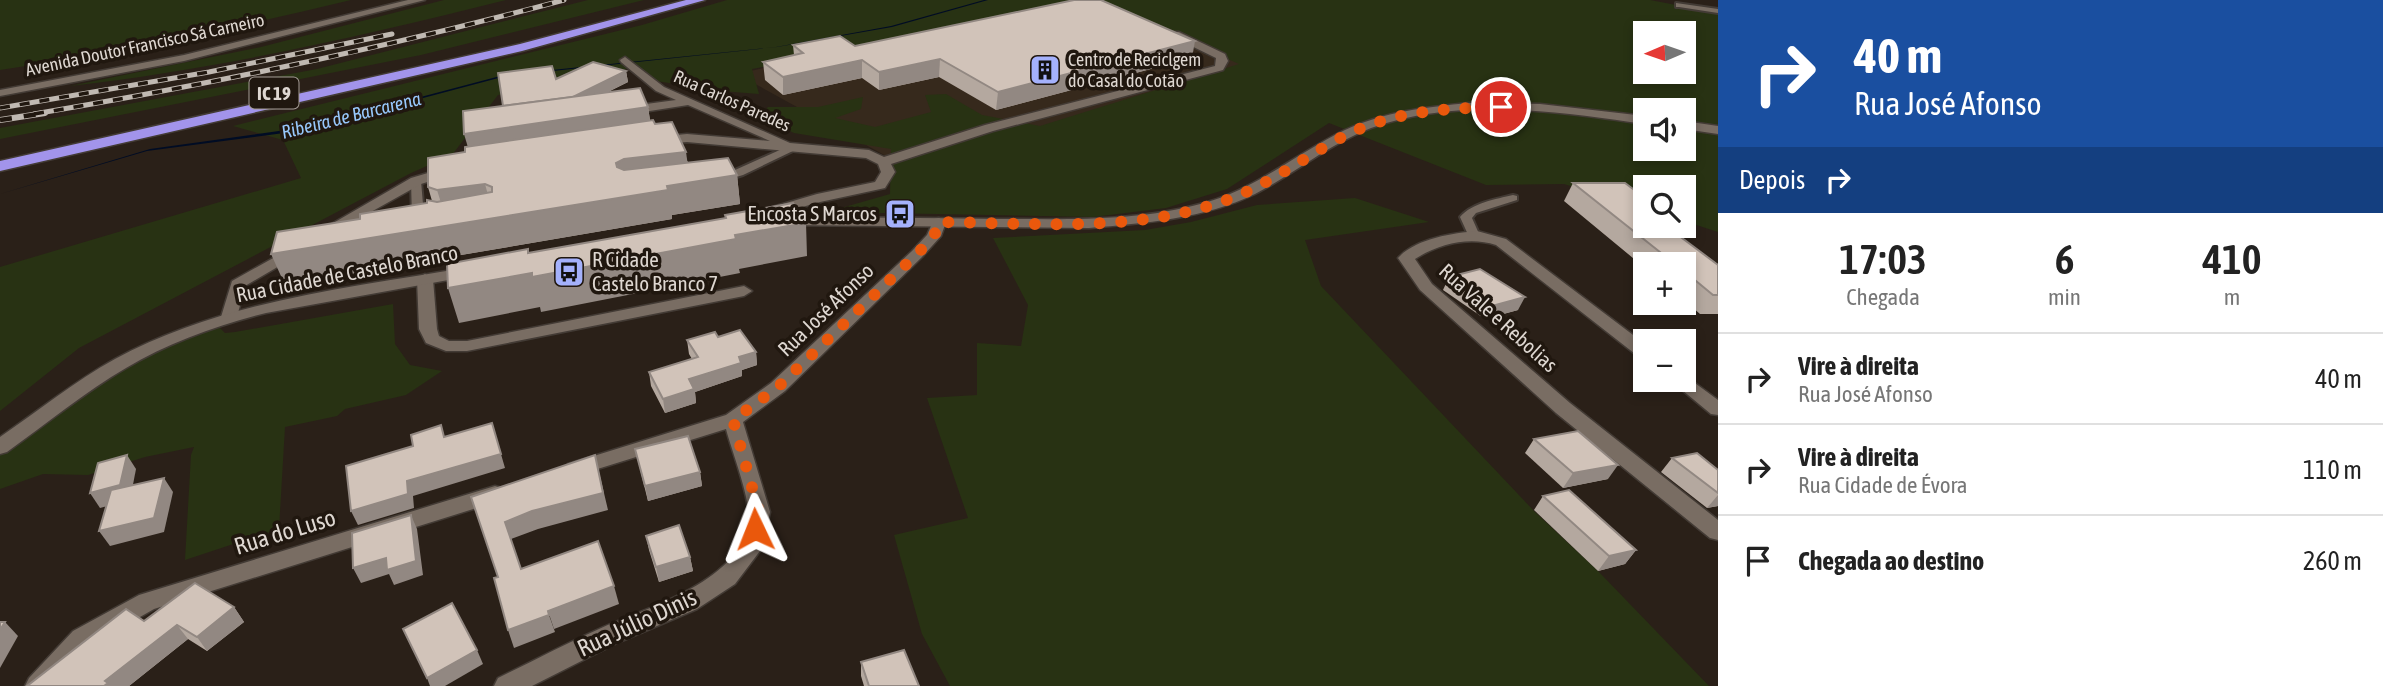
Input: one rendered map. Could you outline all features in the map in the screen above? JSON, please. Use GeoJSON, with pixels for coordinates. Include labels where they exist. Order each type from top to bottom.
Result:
{"type":"FeatureCollection","features":[{"type":"Feature","properties":{"kind":"highway","name":"IC 19"},"geometry":{"type":"LineString","coordinates":[[0,153],[516,38],[662,0]]}},
{"type":"Feature","properties":{"kind":"highway","name":"IC 19"},"geometry":{"type":"LineString","coordinates":[[0,166],[522,47],[699,0]]}},
{"type":"Feature","properties":{"kind":"street","name":"Avenida Doutor Francisco Sá Carneiro"},"geometry":{"type":"LineString","coordinates":[[0,85],[199,47],[393,0]]}},
{"type":"Feature","properties":{"kind":"street","name":"Avenida Doutor Francisco Sá Carneiro"},"geometry":{"type":"LineString","coordinates":[[0,93],[184,58],[420,0]]}},
{"type":"Feature","properties":{"kind":"street"},"geometry":{"type":"LineString","coordinates":[[651,141],[687,138],[869,154],[889,161],[989,128],[1219,68],[1223,61],[1221,56],[1171,32]]}},
{"type":"Feature","properties":{"kind":"street","name":"Rua Carlos Paredes"},"geometry":{"type":"LineString","coordinates":[[625,60],[660,89],[793,147]]}},
{"type":"Feature","properties":{"kind":"street"},"geometry":{"type":"LineString","coordinates":[[607,113],[687,102]]}},
{"type":"Feature","properties":{"kind":"street"},"geometry":{"type":"LineString","coordinates":[[889,161],[888,172],[880,185],[776,209],[763,223],[1089,223],[1193,211],[1249,191],[1366,126],[1416,113],[1523,106],[1633,119]]}},
{"type":"Feature","properties":{"kind":"street"},"geometry":{"type":"LineString","coordinates":[[1696,127],[1718,130]]}},
{"type":"Feature","properties":{"kind":"street"},"geometry":{"type":"LineString","coordinates":[[229,317],[237,284],[416,181],[437,173],[468,168]]}},
{"type":"Feature","properties":{"kind":"street","name":"Rua José Afonso"},"geometry":{"type":"LineString","coordinates":[[733,420],[788,378],[917,254],[934,236],[939,222]]}},
{"type":"Feature","properties":{"kind":"street"},"geometry":{"type":"LineString","coordinates":[[1474,236],[1484,236],[1501,243],[1633,344]]}},
{"type":"Feature","properties":{"kind":"street","name":"Rua Vale e Rebolias"},"geometry":{"type":"LineString","coordinates":[[1474,236],[1413,252],[1406,258],[1426,286],[1563,408],[1718,532]]}},
{"type":"Feature","properties":{"kind":"street","name":"Rua Cidade de Castelo Branco"},"geometry":{"type":"LineString","coordinates":[[0,447],[119,363],[229,317],[492,268]]}},
{"type":"Feature","properties":{"kind":"street"},"geometry":{"type":"LineString","coordinates":[[425,279],[428,329],[432,339],[446,345],[467,346],[744,291]]}},
{"type":"Feature","properties":{"kind":"street"},"geometry":{"type":"LineString","coordinates":[[1695,392],[1718,410]]}},
{"type":"Feature","properties":{"kind":"street"},"geometry":{"type":"LineString","coordinates":[[550,477],[733,420]]}},
{"type":"Feature","properties":{"kind":"street","name":"Rua Júlio Dinis"},"geometry":{"type":"LineString","coordinates":[[507,686],[608,636],[689,602],[727,576],[752,547],[759,512],[733,420]]}},
{"type":"Feature","properties":{"kind":"street","name":"Rua do Luso"},"geometry":{"type":"LineString","coordinates":[[38,686],[82,638],[147,602],[510,489]]}},
{"type":"Feature","properties":{"kind":"lane"},"geometry":{"type":"LineString","coordinates":[[1679,5],[1718,11]]}},
{"type":"Feature","properties":{"kind":"lane"},"geometry":{"type":"LineString","coordinates":[[703,184],[739,173],[793,147]]}},
{"type":"Feature","properties":{"kind":"lane"},"geometry":{"type":"LineString","coordinates":[[416,181],[418,218],[435,225]]}},
{"type":"Feature","properties":{"kind":"lane"},"geometry":{"type":"LineString","coordinates":[[1474,236],[1466,217],[1472,211],[1513,198]]}},
{"type":"Feature","properties":{"kind":"shaded area"},"geometry":{"type":"Polygon","coordinates":[[[1076,0],[1280,64],[906,167],[737,74],[1076,0]]]}},
{"type":"Feature","properties":{"kind":"green space"},"geometry":{"type":"Polygon","coordinates":[[[0,0],[351,0],[176,39],[0,70],[0,0]]]}},
{"type":"Feature","properties":{"kind":"green space"},"geometry":{"type":"Polygon","coordinates":[[[444,0],[506,0],[235,61],[70,86],[261,47],[444,0]]]}},
{"type":"Feature","properties":{"kind":"green space"},"geometry":{"type":"Polygon","coordinates":[[[588,0],[644,0],[421,55],[0,139],[0,128],[317,69],[588,0]]]}},
{"type":"Feature","properties":{"kind":"green space"},"geometry":{"type":"Polygon","coordinates":[[[727,0],[1650,0],[1718,13],[1718,232],[1696,225],[1696,175],[1633,175],[1633,205],[1564,184],[1486,185],[1329,123],[1227,189],[1166,208],[1093,217],[827,212],[890,194],[891,149],[794,133],[760,117],[768,107],[818,107],[863,97],[861,109],[835,118],[875,127],[931,112],[925,95],[946,94],[982,115],[1040,126],[1239,64],[1099,2],[752,69],[759,94],[643,79],[631,68],[498,95],[452,155],[411,173],[79,348],[0,411],[0,267],[301,178],[283,140],[233,126],[642,25],[727,0]]]}},
{"type":"Feature","properties":{"kind":"green space"},"geometry":{"type":"Polygon","coordinates":[[[1355,198],[1429,222],[1305,240],[1321,286],[1534,511],[1598,571],[1709,686],[950,686],[922,634],[894,535],[968,518],[927,398],[977,395],[977,343],[1021,346],[1028,305],[993,238],[1145,230],[1191,222],[1257,205],[1355,198]]]}},
{"type":"Feature","properties":{"kind":"green space"},"geometry":{"type":"Polygon","coordinates":[[[393,304],[395,344],[410,365],[442,371],[406,395],[345,409],[337,416],[285,427],[279,529],[185,560],[191,455],[194,447],[145,457],[88,475],[43,474],[0,489],[0,452],[120,369],[162,349],[219,327],[225,333],[235,332],[393,304]]]}},
{"type":"Feature","properties":{"kind":"water"},"geometry":{"type":"Polygon","coordinates":[[[988,0],[892,27],[777,47],[506,76],[299,131],[147,151],[0,194],[150,149],[307,127],[504,75],[776,47],[891,26],[988,0]]]}},
{"type":"Feature","properties":{"kind":"building"},"geometry":{"type":"Polygon","coordinates":[[[1074,0],[1101,0],[1195,41],[998,92],[940,59],[879,72],[862,60],[783,77],[763,62],[803,53],[793,45],[840,36],[855,46],[1074,0]]]}},
{"type":"Feature","properties":{"kind":"building"},"geometry":{"type":"Polygon","coordinates":[[[593,62],[626,71],[573,97],[503,106],[498,73],[552,66],[556,79],[593,62]]]}},
{"type":"Feature","properties":{"kind":"building"},"geometry":{"type":"Polygon","coordinates":[[[640,88],[648,107],[464,134],[463,111],[640,88]]]}},
{"type":"Feature","properties":{"kind":"building"},"geometry":{"type":"Polygon","coordinates":[[[653,120],[655,124],[672,122],[686,152],[624,159],[616,163],[617,167],[624,170],[728,158],[737,175],[667,186],[668,190],[271,254],[277,232],[360,219],[360,214],[427,203],[427,200],[437,202],[492,192],[492,187],[485,184],[437,190],[428,187],[428,158],[465,152],[465,147],[653,120]]]}},
{"type":"Feature","properties":{"kind":"building"},"geometry":{"type":"Polygon","coordinates":[[[1573,183],[1625,183],[1633,189],[1633,231],[1573,183]]]}},
{"type":"Feature","properties":{"kind":"building"},"geometry":{"type":"Polygon","coordinates":[[[793,203],[806,223],[735,235],[736,239],[532,277],[532,273],[448,288],[447,264],[528,249],[528,253],[726,218],[725,215],[793,203]]]}},
{"type":"Feature","properties":{"kind":"building"},"geometry":{"type":"Polygon","coordinates":[[[1642,238],[1682,238],[1718,265],[1718,295],[1713,295],[1696,281],[1696,252],[1660,252],[1642,238]]]}},
{"type":"Feature","properties":{"kind":"building"},"geometry":{"type":"Polygon","coordinates":[[[1480,269],[1525,297],[1492,306],[1449,277],[1480,269]]]}},
{"type":"Feature","properties":{"kind":"building"},"geometry":{"type":"Polygon","coordinates":[[[740,330],[756,352],[739,357],[741,363],[689,379],[694,389],[663,399],[649,372],[698,357],[687,340],[715,332],[718,337],[740,330]]]}},
{"type":"Feature","properties":{"kind":"building"},"geometry":{"type":"Polygon","coordinates":[[[492,423],[501,454],[407,481],[408,494],[351,511],[346,466],[413,446],[411,435],[441,425],[444,437],[492,423]]]}},
{"type":"Feature","properties":{"kind":"building"},"geometry":{"type":"Polygon","coordinates":[[[1578,431],[1618,465],[1573,473],[1534,439],[1578,431]]]}},
{"type":"Feature","properties":{"kind":"building"},"geometry":{"type":"Polygon","coordinates":[[[688,436],[700,472],[645,486],[635,449],[688,436]]]}},
{"type":"Feature","properties":{"kind":"building"},"geometry":{"type":"Polygon","coordinates":[[[1697,453],[1718,470],[1718,493],[1672,458],[1697,453]]]}},
{"type":"Feature","properties":{"kind":"building"},"geometry":{"type":"Polygon","coordinates":[[[127,455],[120,485],[90,493],[98,463],[127,455]]]}},
{"type":"Feature","properties":{"kind":"building"},"geometry":{"type":"Polygon","coordinates":[[[595,455],[603,493],[532,511],[505,522],[521,569],[598,541],[614,586],[548,611],[549,615],[508,630],[494,578],[498,577],[471,497],[595,455]]]}},
{"type":"Feature","properties":{"kind":"building"},"geometry":{"type":"Polygon","coordinates":[[[164,478],[154,518],[99,531],[111,490],[164,478]]]}},
{"type":"Feature","properties":{"kind":"building"},"geometry":{"type":"Polygon","coordinates":[[[1569,490],[1636,550],[1609,556],[1543,496],[1569,490]]]}},
{"type":"Feature","properties":{"kind":"building"},"geometry":{"type":"Polygon","coordinates":[[[411,515],[416,561],[387,570],[386,558],[353,568],[352,533],[411,515]]]}},
{"type":"Feature","properties":{"kind":"building"},"geometry":{"type":"Polygon","coordinates":[[[679,525],[690,557],[656,567],[646,536],[679,525]]]}},
{"type":"Feature","properties":{"kind":"building"},"geometry":{"type":"Polygon","coordinates":[[[195,583],[234,607],[197,637],[177,625],[105,681],[108,683],[104,686],[27,686],[126,609],[144,621],[195,583]]]}},
{"type":"Feature","properties":{"kind":"building"},"geometry":{"type":"Polygon","coordinates":[[[452,603],[477,650],[427,678],[403,629],[452,603]]]}},
{"type":"Feature","properties":{"kind":"building"},"geometry":{"type":"Polygon","coordinates":[[[904,650],[919,686],[869,686],[861,662],[904,650]]]}},
{"type":"Feature","properties":{"kind":"railway"},"geometry":{"type":"LineString","coordinates":[[34,114],[300,63],[564,0]]}},
{"type":"Feature","properties":{"kind":"railway"},"geometry":{"type":"LineString","coordinates":[[0,108],[209,72],[392,34]]}},
{"type":"Feature","properties":{"kind":"railway"},"geometry":{"type":"LineString","coordinates":[[0,120],[45,113]]}},
{"type":"Feature","properties":{"kind":"place","name":"Centro de Reciclgem do Casal do Cotão"},"geometry":{"type":"Point","coordinates":[1045,70]}},
{"type":"Feature","properties":{"kind":"place","name":"Encosta S Marcos"},"geometry":{"type":"Point","coordinates":[900,214]}},
{"type":"Feature","properties":{"kind":"place","name":"R Cidade Castelo Branco 7"},"geometry":{"type":"Point","coordinates":[569,272]}},
{"type":"Feature","properties":{"kind":"route"},"geometry":{"type":"LineString","coordinates":[[755,529],[759,512],[733,420],[778,387],[917,254],[934,236],[939,222],[1089,223],[1136,220],[1193,211],[1249,191],[1366,126],[1416,113],[1501,107]]}},
{"type":"Feature","properties":{"kind":"water label","name":"Ribeira de Barcarena"},"geometry":{"type":"Point","coordinates":[351,115]}}]}
